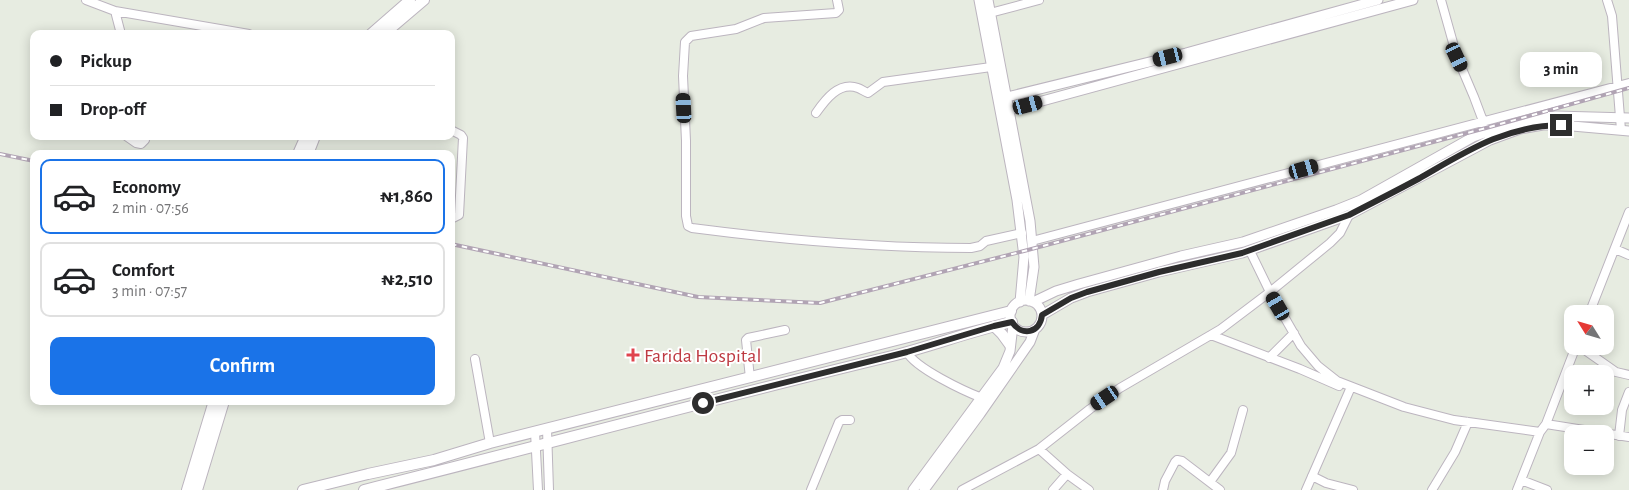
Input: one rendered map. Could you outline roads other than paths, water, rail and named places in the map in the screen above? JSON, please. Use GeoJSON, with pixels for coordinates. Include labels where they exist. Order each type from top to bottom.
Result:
{"type":"FeatureCollection","features":[{"type":"Feature","properties":{"kind":"main road"},"geometry":{"type":"LineString","coordinates":[[376,30],[410,0]]}},
{"type":"Feature","properties":{"kind":"main road"},"geometry":{"type":"LineString","coordinates":[[389,30],[424,0]]}},
{"type":"Feature","properties":{"kind":"main road"},"geometry":{"type":"LineString","coordinates":[[303,490],[434,460],[490,443],[1011,311]]}},
{"type":"Feature","properties":{"kind":"main road"},"geometry":{"type":"LineString","coordinates":[[364,490],[907,352],[994,326],[1012,324]]}},
{"type":"Feature","properties":{"kind":"main road"},"geometry":{"type":"LineString","coordinates":[[994,326],[1010,344]]}},
{"type":"Feature","properties":{"kind":"main road"},"geometry":{"type":"LineString","coordinates":[[187,490],[213,405]]}},
{"type":"Feature","properties":{"kind":"main road"},"geometry":{"type":"LineString","coordinates":[[200,487],[223,405]]}},
{"type":"Feature","properties":{"kind":"street"},"geometry":{"type":"LineString","coordinates":[[86,0],[115,11],[226,30]]}},
{"type":"Feature","properties":{"kind":"street"},"geometry":{"type":"LineString","coordinates":[[837,0],[839,10],[836,13],[764,18],[736,29],[691,36],[685,42],[683,76],[686,141],[686,216],[688,226],[772,239],[911,248],[971,248],[980,246],[986,241],[1022,233]]}},
{"type":"Feature","properties":{"kind":"street"},"geometry":{"type":"LineString","coordinates":[[979,0],[1018,200],[1024,257],[1020,302]]}},
{"type":"Feature","properties":{"kind":"street"},"geometry":{"type":"LineString","coordinates":[[988,0],[1032,241],[1034,267],[1031,302]]}},
{"type":"Feature","properties":{"kind":"street"},"geometry":{"type":"LineString","coordinates":[[990,13],[1039,0]]}},
{"type":"Feature","properties":{"kind":"street"},"geometry":{"type":"LineString","coordinates":[[1007,97],[1186,52],[1378,0]]}},
{"type":"Feature","properties":{"kind":"street"},"geometry":{"type":"LineString","coordinates":[[1009,110],[1413,0]]}},
{"type":"Feature","properties":{"kind":"street"},"geometry":{"type":"LineString","coordinates":[[1440,0],[1457,57],[1489,136]]}},
{"type":"Feature","properties":{"kind":"street"},"geometry":{"type":"LineString","coordinates":[[913,490],[982,398],[1007,360],[1010,352],[1011,311],[1020,302],[1031,302],[1056,291],[1079,284],[1181,256],[1243,242],[1336,210],[1360,200],[1462,143],[1543,125],[1625,131],[1625,117],[1618,86],[1612,16],[1607,0]]}},
{"type":"Feature","properties":{"kind":"street"},"geometry":{"type":"LineString","coordinates":[[115,11],[120,30]]}},
{"type":"Feature","properties":{"kind":"street"},"geometry":{"type":"LineString","coordinates":[[816,113],[827,97],[837,90],[848,87],[856,87],[868,93],[883,82],[991,67]]}},
{"type":"Feature","properties":{"kind":"street"},"geometry":{"type":"LineString","coordinates":[[1032,241],[1629,83]]}},
{"type":"Feature","properties":{"kind":"street"},"geometry":{"type":"LineString","coordinates":[[1042,315],[1071,298],[1087,292],[1250,251],[1349,215],[1514,123],[1556,116],[1625,117]]}},
{"type":"Feature","properties":{"kind":"street"},"geometry":{"type":"LineString","coordinates":[[455,132],[463,138],[460,215],[455,217]]}},
{"type":"Feature","properties":{"kind":"street"},"geometry":{"type":"LineString","coordinates":[[132,140],[142,144],[145,140]]}},
{"type":"Feature","properties":{"kind":"street"},"geometry":{"type":"LineString","coordinates":[[1592,305],[1629,212]]}},
{"type":"Feature","properties":{"kind":"street"},"geometry":{"type":"LineString","coordinates":[[962,490],[1039,449],[1120,388],[1211,335],[1270,292],[1330,243],[1340,233],[1349,215]]}},
{"type":"Feature","properties":{"kind":"street"},"geometry":{"type":"LineString","coordinates":[[1614,249],[1629,255]]}},
{"type":"Feature","properties":{"kind":"street"},"geometry":{"type":"LineString","coordinates":[[1250,251],[1270,292],[1302,346],[1318,366],[1350,389]]}},
{"type":"Feature","properties":{"kind":"street"},"geometry":{"type":"LineString","coordinates":[[924,490],[1030,342],[1042,315],[1040,310],[1031,302]]}},
{"type":"Feature","properties":{"kind":"street"},"geometry":{"type":"LineString","coordinates":[[1012,324],[1023,332],[1030,332],[1035,329]]}},
{"type":"Feature","properties":{"kind":"street"},"geometry":{"type":"LineString","coordinates":[[750,378],[746,340],[786,330]]}},
{"type":"Feature","properties":{"kind":"street"},"geometry":{"type":"LineString","coordinates":[[1269,358],[1294,333]]}},
{"type":"Feature","properties":{"kind":"street"},"geometry":{"type":"LineString","coordinates":[[1211,335],[1350,389],[1404,407],[1468,422],[1540,432]]}},
{"type":"Feature","properties":{"kind":"street"},"geometry":{"type":"LineString","coordinates":[[907,352],[909,357],[922,368],[982,398]]}},
{"type":"Feature","properties":{"kind":"street"},"geometry":{"type":"LineString","coordinates":[[1517,490],[1574,355]]}},
{"type":"Feature","properties":{"kind":"street"},"geometry":{"type":"LineString","coordinates":[[1591,355],[1616,372],[1629,375]]}},
{"type":"Feature","properties":{"kind":"street"},"geometry":{"type":"LineString","coordinates":[[475,359],[490,443]]}},
{"type":"Feature","properties":{"kind":"street"},"geometry":{"type":"LineString","coordinates":[[1306,490],[1350,389]]}},
{"type":"Feature","properties":{"kind":"street"},"geometry":{"type":"LineString","coordinates":[[1618,436],[1622,410],[1629,392]]}},
{"type":"Feature","properties":{"kind":"street"},"geometry":{"type":"LineString","coordinates":[[1210,482],[1231,453],[1243,410]]}},
{"type":"Feature","properties":{"kind":"street"},"geometry":{"type":"LineString","coordinates":[[811,490],[839,422],[850,420]]}},
{"type":"Feature","properties":{"kind":"street"},"geometry":{"type":"LineString","coordinates":[[1432,490],[1456,452],[1468,422]]}},
{"type":"Feature","properties":{"kind":"street"},"geometry":{"type":"LineString","coordinates":[[1546,424],[1629,437]]}},
{"type":"Feature","properties":{"kind":"street"},"geometry":{"type":"LineString","coordinates":[[547,429],[549,490]]}},
{"type":"Feature","properties":{"kind":"street"},"geometry":{"type":"LineString","coordinates":[[535,432],[538,490]]}},
{"type":"Feature","properties":{"kind":"street"},"geometry":{"type":"LineString","coordinates":[[1039,449],[1089,490]]}},
{"type":"Feature","properties":{"kind":"street"},"geometry":{"type":"LineString","coordinates":[[1163,490],[1165,481],[1177,460],[1182,461],[1220,490]]}},
{"type":"Feature","properties":{"kind":"street"},"geometry":{"type":"LineString","coordinates":[[1053,490],[1068,474]]}},
{"type":"Feature","properties":{"kind":"street"},"geometry":{"type":"LineString","coordinates":[[1312,476],[1353,490]]}},
{"type":"Feature","properties":{"kind":"street"},"geometry":{"type":"LineString","coordinates":[[1521,480],[1547,490]]}},
{"type":"Feature","properties":{"kind":"railway"},"geometry":{"type":"LineString","coordinates":[[455,245],[698,297],[820,303],[1024,251],[1629,88]]}},
{"type":"Feature","properties":{"kind":"railway"},"geometry":{"type":"LineString","coordinates":[[0,154],[30,160]]}},
{"type":"Feature","properties":{"kind":"place","name":"Farida Hospital"},"geometry":{"type":"Point","coordinates":[633,355]}}]}
